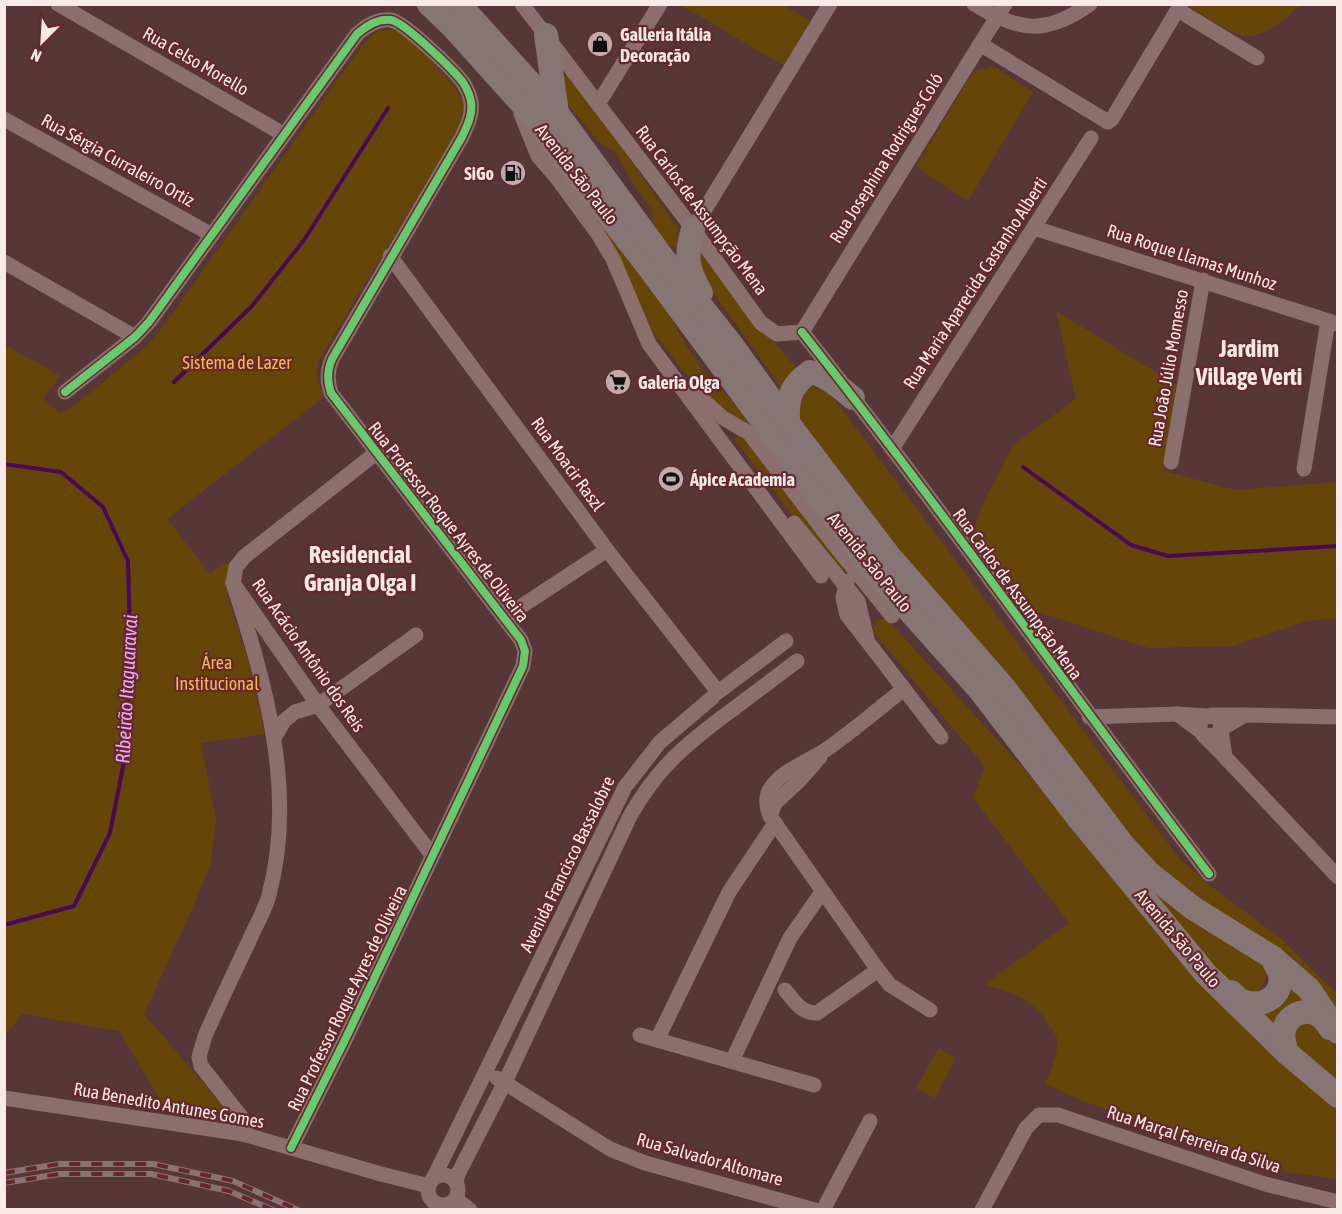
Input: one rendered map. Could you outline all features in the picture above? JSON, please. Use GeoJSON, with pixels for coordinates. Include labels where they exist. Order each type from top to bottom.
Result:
{"type":"FeatureCollection","features":[{"type":"Feature","properties":{"kind":"main road","name":"Avenida São Paulo"},"geometry":{"type":"LineString","coordinates":[[429,4],[454,12],[557,113],[663,258],[731,344],[890,557],[1005,689],[1123,845],[1150,874],[1193,908],[1272,957],[1309,989],[1338,1035]]}},
{"type":"Feature","properties":{"kind":"main road","name":"Avenida São Paulo"},"geometry":{"type":"LineString","coordinates":[[454,12],[491,69],[523,105],[647,265],[873,570],[979,689],[1079,819],[1205,973],[1287,1053],[1338,1096]]}},
{"type":"Feature","properties":{"kind":"main road"},"geometry":{"type":"LineString","coordinates":[[546,35],[557,113]]}},
{"type":"Feature","properties":{"kind":"main road"},"geometry":{"type":"LineString","coordinates":[[693,229],[688,245],[691,276],[731,344]]}},
{"type":"Feature","properties":{"kind":"main road"},"geometry":{"type":"LineString","coordinates":[[788,423],[788,404],[792,390],[799,380],[810,372],[829,379],[853,398]]}},
{"type":"Feature","properties":{"kind":"main road"},"geometry":{"type":"LineString","coordinates":[[892,616],[1079,819]]}},
{"type":"Feature","properties":{"kind":"main road"},"geometry":{"type":"LineString","coordinates":[[1205,973],[1243,1001],[1264,1003],[1273,998],[1280,987],[1280,974],[1272,957]]}},
{"type":"Feature","properties":{"kind":"main road"},"geometry":{"type":"LineString","coordinates":[[1287,1053],[1283,1038],[1284,1028],[1289,1019],[1299,1013],[1311,1012],[1321,1017],[1338,1035]]}},
{"type":"Feature","properties":{"kind":"street","name":"Rua Celso Morello"},"geometry":{"type":"LineString","coordinates":[[58,4],[283,134]]}},
{"type":"Feature","properties":{"kind":"street","name":"Rua Carlos de Assumpção Mena"},"geometry":{"type":"LineString","coordinates":[[522,4],[693,229],[761,323],[777,334],[802,332],[1209,874]]}},
{"type":"Feature","properties":{"kind":"street"},"geometry":{"type":"LineString","coordinates":[[598,104],[660,4]]}},
{"type":"Feature","properties":{"kind":"street"},"geometry":{"type":"LineString","coordinates":[[693,229],[830,4]]}},
{"type":"Feature","properties":{"kind":"street"},"geometry":{"type":"LineString","coordinates":[[974,4],[996,18],[1025,27],[1051,26],[1075,15],[1090,4]]}},
{"type":"Feature","properties":{"kind":"street","name":"Rua Josephina Rodrigues Coló"},"geometry":{"type":"LineString","coordinates":[[802,332],[1005,4]]}},
{"type":"Feature","properties":{"kind":"street"},"geometry":{"type":"LineString","coordinates":[[980,44],[1108,122],[1112,119],[1179,7],[1257,58]]}},
{"type":"Feature","properties":{"kind":"street","name":"Rua Professor Roque Ayres de Oliveira"},"geometry":{"type":"LineString","coordinates":[[283,134],[357,33],[375,22],[392,20],[408,29],[464,83],[471,99],[472,109],[469,122],[332,359],[327,370],[327,381],[331,393],[376,453],[505,617],[521,640],[525,651],[523,666],[291,1148]]}},
{"type":"Feature","properties":{"kind":"street"},"geometry":{"type":"LineString","coordinates":[[491,69],[522,115],[538,156],[564,188],[608,251],[649,344],[821,576]]}},
{"type":"Feature","properties":{"kind":"street","name":"Rua Sérgia Curraleiro Ortiz"},"geometry":{"type":"LineString","coordinates":[[4,119],[212,235]]}},
{"type":"Feature","properties":{"kind":"street"},"geometry":{"type":"LineString","coordinates":[[64,392],[135,337],[149,322],[283,134]]}},
{"type":"Feature","properties":{"kind":"street","name":"Rua Maria Aparecida Castanho Alberti"},"geometry":{"type":"LineString","coordinates":[[892,449],[1091,138]]}},
{"type":"Feature","properties":{"kind":"street","name":"Rua Roque Llamas Munhoz"},"geometry":{"type":"LineString","coordinates":[[1034,228],[1333,323]]}},
{"type":"Feature","properties":{"kind":"street","name":"Rua Moacir Raszl"},"geometry":{"type":"LineString","coordinates":[[390,256],[715,695],[725,691],[732,695],[734,702],[731,711]]}},
{"type":"Feature","properties":{"kind":"street"},"geometry":{"type":"LineString","coordinates":[[4,262],[135,337]]}},
{"type":"Feature","properties":{"kind":"street","name":"Rua João Júlio Momesso"},"geometry":{"type":"LineString","coordinates":[[1171,462],[1203,280]]}},
{"type":"Feature","properties":{"kind":"street"},"geometry":{"type":"LineString","coordinates":[[1305,469],[1333,323]]}},
{"type":"Feature","properties":{"kind":"street"},"geometry":{"type":"LineString","coordinates":[[649,344],[696,395],[723,418],[749,433],[892,616]]}},
{"type":"Feature","properties":{"kind":"street"},"geometry":{"type":"LineString","coordinates":[[705,420],[714,422],[731,439],[806,539],[858,601],[858,621],[867,639],[940,737]]}},
{"type":"Feature","properties":{"kind":"street","name":"Rua Acácio Antônio dos Reis"},"geometry":{"type":"LineString","coordinates":[[376,453],[244,557],[236,567],[233,583],[318,705],[432,855]]}},
{"type":"Feature","properties":{"kind":"street"},"geometry":{"type":"LineString","coordinates":[[833,543],[847,568],[848,579],[845,586]]}},
{"type":"Feature","properties":{"kind":"street"},"geometry":{"type":"LineString","coordinates":[[505,617],[607,550]]}},
{"type":"Feature","properties":{"kind":"street"},"geometry":{"type":"LineString","coordinates":[[233,583],[257,656],[274,738],[281,807],[269,897],[205,1036],[199,1057],[201,1066],[246,1123],[243,1134]]}},
{"type":"Feature","properties":{"kind":"street"},"geometry":{"type":"LineString","coordinates":[[858,621],[872,613],[881,612],[892,616]]}},
{"type":"Feature","properties":{"kind":"street"},"geometry":{"type":"LineString","coordinates":[[274,738],[284,721],[295,712],[318,705],[416,635]]}},
{"type":"Feature","properties":{"kind":"street","name":"Avenida Francisco Bassalobre"},"geometry":{"type":"LineString","coordinates":[[439,1198],[486,1072],[625,788],[660,742],[715,695],[786,641]]}},
{"type":"Feature","properties":{"kind":"street","name":"Avenida Francisco Bassalobre"},"geometry":{"type":"LineString","coordinates":[[456,1182],[642,795],[673,756],[797,661]]}},
{"type":"Feature","properties":{"kind":"street"},"geometry":{"type":"LineString","coordinates":[[904,689],[825,751],[798,764],[776,782],[769,791],[766,801],[772,819],[878,970],[890,985],[930,1010]]}},
{"type":"Feature","properties":{"kind":"street"},"geometry":{"type":"LineString","coordinates":[[1177,714],[1202,733],[1338,877]]}},
{"type":"Feature","properties":{"kind":"street"},"geometry":{"type":"LineString","coordinates":[[1089,717],[1177,714],[1338,717]]}},
{"type":"Feature","properties":{"kind":"street"},"geometry":{"type":"LineString","coordinates":[[1202,733],[1214,736],[1221,729],[1245,715]]}},
{"type":"Feature","properties":{"kind":"street"},"geometry":{"type":"LineString","coordinates":[[1209,716],[1218,719],[1225,758]]}},
{"type":"Feature","properties":{"kind":"street"},"geometry":{"type":"LineString","coordinates":[[1202,733],[1200,722],[1209,716]]}},
{"type":"Feature","properties":{"kind":"street"},"geometry":{"type":"LineString","coordinates":[[657,1040],[729,892],[772,819]]}},
{"type":"Feature","properties":{"kind":"street","name":"Rua Acácio Antônio dos Reis"},"geometry":{"type":"LineString","coordinates":[[406,821],[440,840]]}},
{"type":"Feature","properties":{"kind":"street"},"geometry":{"type":"LineString","coordinates":[[732,1061],[790,938],[822,892]]}},
{"type":"Feature","properties":{"kind":"street"},"geometry":{"type":"LineString","coordinates":[[785,990],[802,1010],[818,1013],[878,970]]}},
{"type":"Feature","properties":{"kind":"street"},"geometry":{"type":"LineString","coordinates":[[640,1035],[814,1085]]}},
{"type":"Feature","properties":{"kind":"street"},"geometry":{"type":"LineString","coordinates":[[486,1072],[505,1082]]}},
{"type":"Feature","properties":{"kind":"street","name":"Rua Salvador Altomare"},"geometry":{"type":"LineString","coordinates":[[505,1082],[610,1149],[645,1163],[815,1209]]}},
{"type":"Feature","properties":{"kind":"street","name":"Rua Benedito Antunes Gomes"},"geometry":{"type":"LineString","coordinates":[[4,1098],[243,1134],[381,1174],[439,1198]]}},
{"type":"Feature","properties":{"kind":"street","name":"Rua Marçal Ferreira da Silva"},"geometry":{"type":"LineString","coordinates":[[982,1209],[1026,1128],[1039,1115],[1058,1115],[1265,1184],[1338,1202]]}},
{"type":"Feature","properties":{"kind":"street"},"geometry":{"type":"LineString","coordinates":[[823,1209],[870,1121]]}},
{"type":"Feature","properties":{"kind":"street"},"geometry":{"type":"LineString","coordinates":[[441,1175],[450,1176],[456,1182],[458,1191],[439,1198],[441,1175]]}},
{"type":"Feature","properties":{"kind":"street"},"geometry":{"type":"LineString","coordinates":[[439,1198],[470,1209]]}},
{"type":"Feature","properties":{"kind":"green space"},"geometry":{"type":"Polygon","coordinates":[[[1190,4],[1300,5],[1270,29],[1256,35],[1244,36],[1211,20],[1191,8],[1190,4]]]}},
{"type":"Feature","properties":{"kind":"green space"},"geometry":{"type":"Polygon","coordinates":[[[681,5],[783,5],[810,21],[784,66],[681,5]]]}},
{"type":"Feature","properties":{"kind":"green space","name":"Sistema de Lazer"},"geometry":{"type":"Polygon","coordinates":[[[379,30],[393,30],[409,37],[454,86],[465,104],[463,121],[318,362],[317,379],[324,397],[167,519],[210,574],[225,562],[231,565],[227,595],[247,657],[265,734],[201,743],[216,818],[211,864],[144,1014],[231,1115],[162,1103],[119,1031],[22,1014],[5,1036],[5,345],[60,376],[43,399],[60,413],[73,407],[148,345],[363,44],[379,30]]]}},
{"type":"Feature","properties":{"kind":"green space"},"geometry":{"type":"Polygon","coordinates":[[[993,66],[1033,92],[968,201],[916,167],[968,80],[975,71],[993,66]]]}},
{"type":"Feature","properties":{"kind":"green space"},"geometry":{"type":"Polygon","coordinates":[[[571,74],[677,227],[678,247],[664,245],[655,230],[651,209],[616,153],[598,141],[566,102],[563,77],[571,74]]]}},
{"type":"Feature","properties":{"kind":"green space"},"geometry":{"type":"Polygon","coordinates":[[[540,139],[668,312],[702,369],[724,393],[750,414],[835,530],[751,431],[702,394],[652,331],[606,233],[540,139]]]}},
{"type":"Feature","properties":{"kind":"green space"},"geometry":{"type":"Polygon","coordinates":[[[697,249],[796,368],[783,390],[699,273],[697,249]]]}},
{"type":"Feature","properties":{"kind":"green space"},"geometry":{"type":"Polygon","coordinates":[[[1056,311],[1178,386],[1164,471],[1235,490],[1337,482],[1337,618],[1307,621],[1233,646],[1149,648],[1029,609],[972,534],[984,502],[1013,445],[1076,399],[1056,311]]]}},
{"type":"Feature","properties":{"kind":"green space"},"geometry":{"type":"Polygon","coordinates":[[[812,387],[828,391],[1180,859],[1209,885],[1278,936],[1337,994],[1337,1008],[1298,968],[1197,896],[1145,853],[923,580],[800,419],[796,407],[803,391],[812,387]]]}},
{"type":"Feature","properties":{"kind":"green space"},"geometry":{"type":"Polygon","coordinates":[[[739,436],[747,442],[844,566],[841,573],[836,573],[734,438],[739,436]]]}},
{"type":"Feature","properties":{"kind":"green space"},"geometry":{"type":"Polygon","coordinates":[[[884,618],[1060,811],[1337,1104],[1337,1179],[1286,1172],[1083,1101],[1045,1084],[1056,1056],[1057,1037],[1038,1011],[1022,998],[984,985],[1069,923],[973,798],[985,767],[872,630],[876,622],[884,618]]]}},
{"type":"Feature","properties":{"kind":"green space"},"geometry":{"type":"Polygon","coordinates":[[[1082,803],[1262,964],[1267,974],[1260,988],[1250,993],[1225,984],[1082,803]]]}},
{"type":"Feature","properties":{"kind":"green space"},"geometry":{"type":"Polygon","coordinates":[[[1286,977],[1309,1000],[1275,1024],[1258,1013],[1286,977]]]}},
{"type":"Feature","properties":{"kind":"green space"},"geometry":{"type":"Polygon","coordinates":[[[1301,1018],[1324,1033],[1334,1045],[1337,1062],[1337,1089],[1297,1054],[1289,1029],[1301,1018]]]}},
{"type":"Feature","properties":{"kind":"green space"},"geometry":{"type":"Polygon","coordinates":[[[939,1048],[956,1058],[935,1098],[916,1088],[939,1048]]]}},
{"type":"Feature","properties":{"kind":"waterway"},"geometry":{"type":"LineString","coordinates":[[174,382],[252,306],[304,240],[388,108]]}},
{"type":"Feature","properties":{"kind":"waterway","name":"Ribeirão Itaguaravai"},"geometry":{"type":"LineString","coordinates":[[4,464],[61,472],[103,507],[128,561],[130,637],[127,746],[110,833],[74,906],[4,925]]}},
{"type":"Feature","properties":{"kind":"waterway"},"geometry":{"type":"LineString","coordinates":[[1023,467],[1131,545],[1168,556],[1338,546]]}},
{"type":"Feature","properties":{"kind":"railway"},"geometry":{"type":"LineString","coordinates":[[4,1173],[59,1164],[153,1164],[233,1181],[298,1210]]}},
{"type":"Feature","properties":{"kind":"railway"},"geometry":{"type":"LineString","coordinates":[[4,1183],[59,1174],[151,1174],[229,1191],[273,1210]]}},
{"type":"Feature","properties":{"kind":"cycle path"},"geometry":{"type":"LineString","coordinates":[[65,392],[135,337],[149,322],[357,34],[372,23],[381,20],[398,23],[429,48],[464,84],[471,102],[469,120],[464,133],[332,359],[328,380],[331,393],[521,640],[525,651],[523,666],[291,1148]]}},
{"type":"Feature","properties":{"kind":"cycle path"},"geometry":{"type":"LineString","coordinates":[[802,332],[905,466],[1209,874]]}},
{"type":"Feature","properties":{"kind":"place","name":"Galleria Itália Decoração"},"geometry":{"type":"Point","coordinates":[600,44]}},
{"type":"Feature","properties":{"kind":"place","name":"SiGo"},"geometry":{"type":"Point","coordinates":[513,173]}},
{"type":"Feature","properties":{"kind":"place","name":"Galeria Olga"},"geometry":{"type":"Point","coordinates":[618,382]}},
{"type":"Feature","properties":{"kind":"place","name":"Ápice Academia"},"geometry":{"type":"Point","coordinates":[671,479]}},
{"type":"Feature","properties":{"kind":"district","name":"Jardim Village Verti"},"geometry":{"type":"Point","coordinates":[1249,362]}},
{"type":"Feature","properties":{"kind":"district","name":"Residencial Granja Olga I"},"geometry":{"type":"Point","coordinates":[360,568]}},
{"type":"Feature","properties":{"kind":"park label","name":"Área Institucional"},"geometry":{"type":"Point","coordinates":[217,672]}}]}
